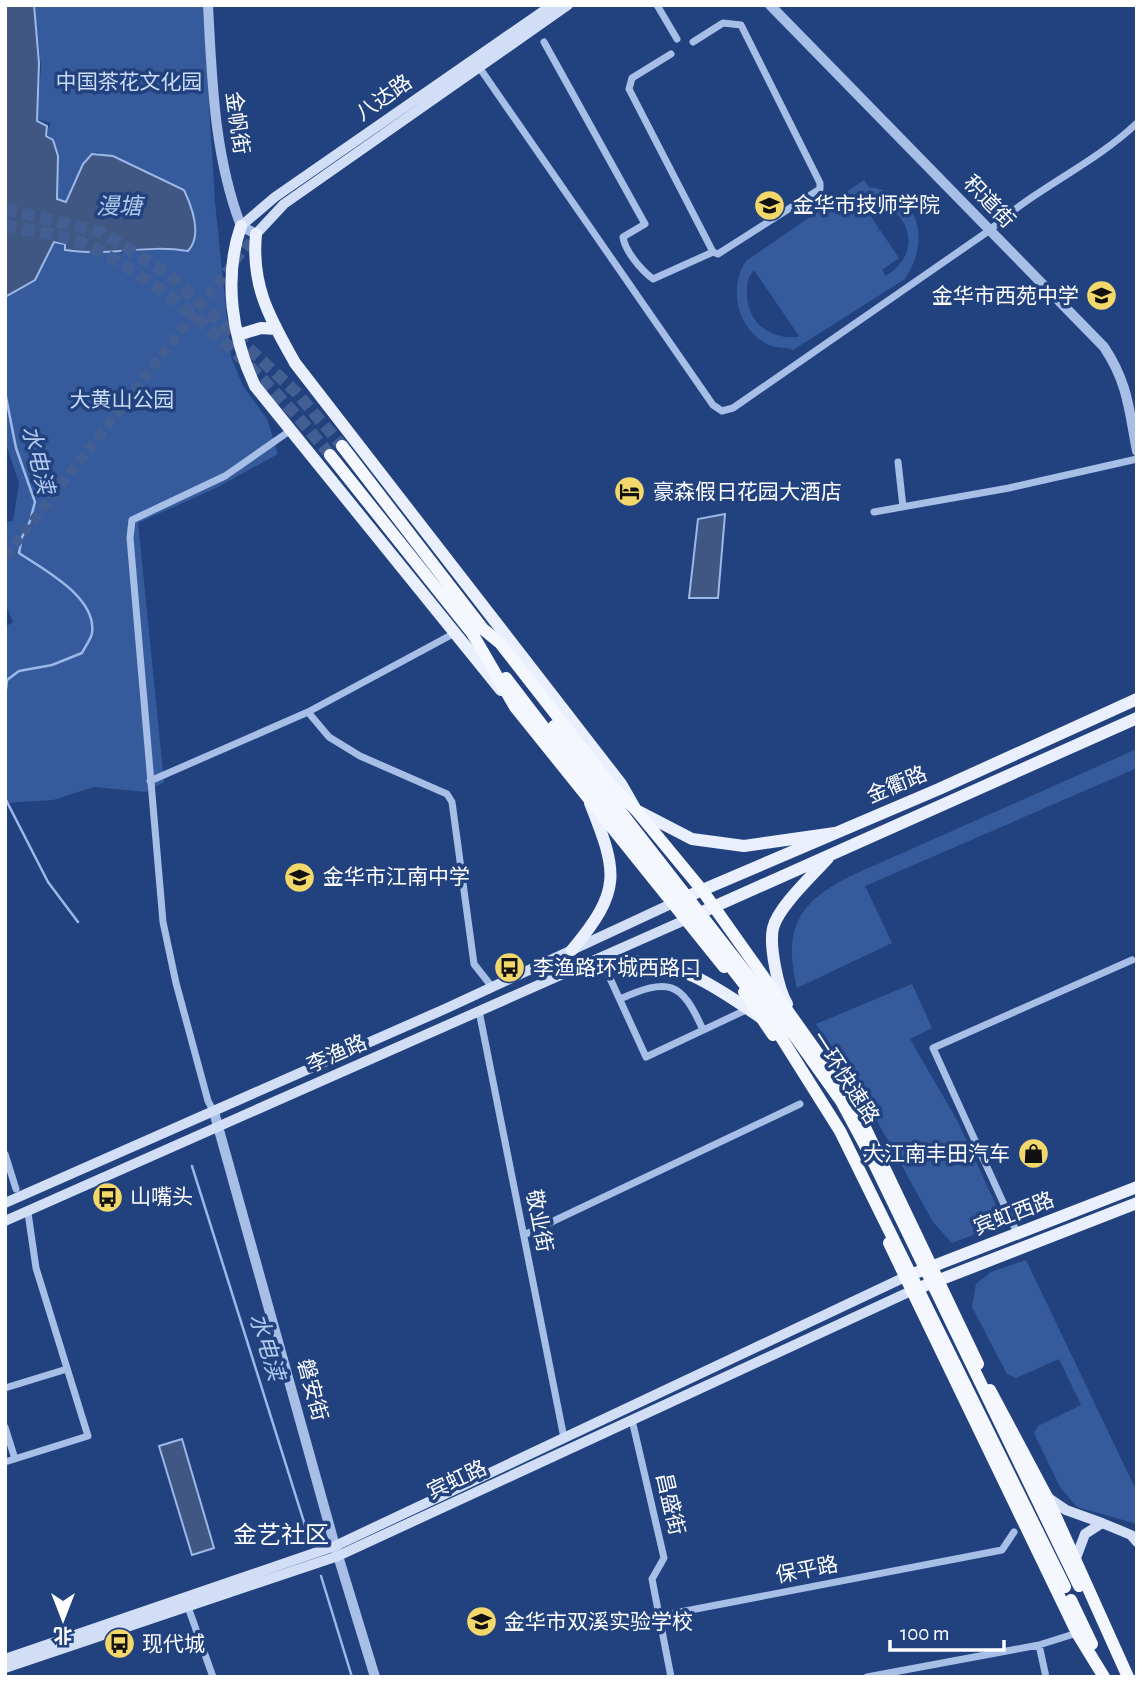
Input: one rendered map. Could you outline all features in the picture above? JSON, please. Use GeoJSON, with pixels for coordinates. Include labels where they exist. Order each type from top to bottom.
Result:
{"type":"FeatureCollection","features":[{"type":"Feature","properties":{"kind":"highway"},"geometry":{"type":"LineString","coordinates":[[342,446],[477,631],[514,707],[742,989],[847,1153],[1077,1633],[1106,1677]]}},
{"type":"Feature","properties":{"kind":"highway"},"geometry":{"type":"LineString","coordinates":[[330,455],[477,631],[500,643],[614,789],[636,810],[702,890],[793,1017],[863,1123],[996,1400],[1047,1497],[1127,1677]]}},
{"type":"Feature","properties":{"kind":"highway","name":"一环快速路"},"geometry":{"type":"LineString","coordinates":[[477,631],[762,1007],[840,1131],[1065,1587],[1106,1677]]}},
{"type":"Feature","properties":{"kind":"highway","name":"一环快速路"},"geometry":{"type":"LineString","coordinates":[[549,727],[789,1028],[841,1101],[869,1153],[1079,1586],[1127,1677]]}},
{"type":"Feature","properties":{"kind":"main road","name":"八达路"},"geometry":{"type":"LineString","coordinates":[[241,226],[275,197],[552,5]]}},
{"type":"Feature","properties":{"kind":"main road"},"geometry":{"type":"LineString","coordinates":[[568,5],[284,204],[256,234],[253,264],[256,279],[276,329],[295,363],[621,784],[636,810],[692,839],[719,844],[744,846],[835,833]]}},
{"type":"Feature","properties":{"kind":"main road"},"geometry":{"type":"LineString","coordinates":[[241,226],[231,256],[242,357],[255,386],[514,707]]}},
{"type":"Feature","properties":{"kind":"main road"},"geometry":{"type":"LineString","coordinates":[[238,335],[261,328],[276,329]]}},
{"type":"Feature","properties":{"kind":"main road","name":"金衢路"},"geometry":{"type":"LineString","coordinates":[[671,904],[1137,699]]}},
{"type":"Feature","properties":{"kind":"main road","name":"金衢路"},"geometry":{"type":"LineString","coordinates":[[685,920],[1137,718]]}},
{"type":"Feature","properties":{"kind":"main road"},"geometry":{"type":"LineString","coordinates":[[572,950],[598,917],[608,895],[612,874],[609,851],[585,793]]}},
{"type":"Feature","properties":{"kind":"main road"},"geometry":{"type":"LineString","coordinates":[[793,1017],[783,997],[778,976],[773,928],[796,893],[830,855]]}},
{"type":"Feature","properties":{"kind":"main road","name":"李渔路"},"geometry":{"type":"LineString","coordinates":[[5,1203],[215,1112],[671,904]]}},
{"type":"Feature","properties":{"kind":"main road"},"geometry":{"type":"LineString","coordinates":[[576,968],[602,960],[685,920]]}},
{"type":"Feature","properties":{"kind":"main road"},"geometry":{"type":"LineString","coordinates":[[602,960],[665,964],[704,980],[762,1019]]}},
{"type":"Feature","properties":{"kind":"main road","name":"李渔路"},"geometry":{"type":"LineString","coordinates":[[5,1221],[576,968]]}},
{"type":"Feature","properties":{"kind":"main road","name":"宾虹西路"},"geometry":{"type":"LineString","coordinates":[[905,1277],[1137,1186]]}},
{"type":"Feature","properties":{"kind":"main road","name":"宾虹西路"},"geometry":{"type":"LineString","coordinates":[[911,1290],[1137,1203]]}},
{"type":"Feature","properties":{"kind":"main road","name":"宾虹路"},"geometry":{"type":"LineString","coordinates":[[5,1659],[336,1551],[564,1438],[905,1277]]}},
{"type":"Feature","properties":{"kind":"main road","name":"宾虹路"},"geometry":{"type":"LineString","coordinates":[[5,1668],[188,1607],[336,1551],[632,1420],[911,1290]]}},
{"type":"Feature","properties":{"kind":"main road"},"geometry":{"type":"LineString","coordinates":[[1047,1497],[1066,1510],[1131,1535],[1137,1542]]}},
{"type":"Feature","properties":{"kind":"main road"},"geometry":{"type":"LineString","coordinates":[[1076,1558],[1085,1534],[1102,1523]]}},
{"type":"Feature","properties":{"kind":"street","name":"金帆街"},"geometry":{"type":"LineString","coordinates":[[208,5],[214,103],[228,193],[241,226]]}},
{"type":"Feature","properties":{"kind":"street"},"geometry":{"type":"LineString","coordinates":[[657,5],[677,39]]}},
{"type":"Feature","properties":{"kind":"street","name":"积道街"},"geometry":{"type":"LineString","coordinates":[[770,5],[1104,347],[1118,368],[1128,395],[1137,451]]}},
{"type":"Feature","properties":{"kind":"street"},"geometry":{"type":"LineString","coordinates":[[544,42],[645,224],[623,237],[624,244],[653,279],[713,252],[718,254],[820,189],[820,183],[741,25],[723,23],[693,42]]}},
{"type":"Feature","properties":{"kind":"street"},"geometry":{"type":"LineString","coordinates":[[671,54],[632,78],[629,89],[713,252]]}},
{"type":"Feature","properties":{"kind":"street"},"geometry":{"type":"LineString","coordinates":[[479,68],[713,405],[722,411],[733,408],[990,230],[1009,212],[1094,158],[1137,122]]}},
{"type":"Feature","properties":{"kind":"street"},"geometry":{"type":"LineString","coordinates":[[241,226],[256,234]]}},
{"type":"Feature","properties":{"kind":"street"},"geometry":{"type":"LineString","coordinates":[[215,1112],[208,1101],[176,983],[163,922],[130,538],[132,520],[225,477],[291,430]]}},
{"type":"Feature","properties":{"kind":"street"},"geometry":{"type":"LineString","coordinates":[[874,512],[1009,488],[1137,459]]}},
{"type":"Feature","properties":{"kind":"street"},"geometry":{"type":"LineString","coordinates":[[898,462],[903,507]]}},
{"type":"Feature","properties":{"kind":"street"},"geometry":{"type":"LineString","coordinates":[[150,781],[308,712],[453,634]]}},
{"type":"Feature","properties":{"kind":"street"},"geometry":{"type":"LineString","coordinates":[[308,712],[328,737],[360,756],[447,794],[452,802],[474,964],[492,987]]}},
{"type":"Feature","properties":{"kind":"street"},"geometry":{"type":"LineString","coordinates":[[602,960],[646,1057],[748,1009]]}},
{"type":"Feature","properties":{"kind":"street"},"geometry":{"type":"LineString","coordinates":[[1017,1233],[933,1048],[1132,960]]}},
{"type":"Feature","properties":{"kind":"street"},"geometry":{"type":"LineString","coordinates":[[620,999],[652,985],[666,985],[692,1005],[703,1030]]}},
{"type":"Feature","properties":{"kind":"street","name":"敬业街"},"geometry":{"type":"LineString","coordinates":[[479,1011],[564,1438]]}},
{"type":"Feature","properties":{"kind":"street"},"geometry":{"type":"LineString","coordinates":[[523,1235],[800,1104]]}},
{"type":"Feature","properties":{"kind":"street","name":"磐安街"},"geometry":{"type":"LineString","coordinates":[[215,1112],[336,1551],[375,1677]]}},
{"type":"Feature","properties":{"kind":"street"},"geometry":{"type":"LineString","coordinates":[[5,1154],[16,1189]]}},
{"type":"Feature","properties":{"kind":"street"},"geometry":{"type":"LineString","coordinates":[[5,1462],[88,1436],[36,1268],[28,1213]]}},
{"type":"Feature","properties":{"kind":"street"},"geometry":{"type":"LineString","coordinates":[[5,1388],[67,1369]]}},
{"type":"Feature","properties":{"kind":"street","name":"昌盛街"},"geometry":{"type":"LineString","coordinates":[[632,1420],[664,1558],[652,1579],[671,1677]]}},
{"type":"Feature","properties":{"kind":"street"},"geometry":{"type":"LineString","coordinates":[[5,1427],[15,1459]]}},
{"type":"Feature","properties":{"kind":"street","name":"保平路"},"geometry":{"type":"LineString","coordinates":[[597,1628],[1002,1550],[1014,1532]]}},
{"type":"Feature","properties":{"kind":"street"},"geometry":{"type":"LineString","coordinates":[[188,1607],[213,1677]]}},
{"type":"Feature","properties":{"kind":"street"},"geometry":{"type":"LineString","coordinates":[[867,1677],[1039,1645],[1077,1633]]}},
{"type":"Feature","properties":{"kind":"street"},"geometry":{"type":"LineString","coordinates":[[1039,1645],[1046,1677]]}},
{"type":"Feature","properties":{"kind":"green space","name":"大黄山公园"},"geometry":{"type":"Polygon","coordinates":[[[34,5],[203,5],[215,202],[231,357],[243,386],[267,419],[278,454],[216,488],[138,523],[164,782],[146,792],[94,787],[53,800],[5,803],[5,627],[13,622],[5,604],[5,522],[13,521],[19,483],[5,441],[5,300],[9,294],[34,282],[54,241],[65,243],[69,251],[110,250],[121,253],[166,247],[188,252],[194,228],[185,189],[96,152],[64,203],[56,201],[59,161],[54,150],[55,140],[46,134],[51,123],[37,119],[41,66],[34,5]]]}},
{"type":"Feature","properties":{"kind":"green space"},"geometry":{"type":"Polygon","coordinates":[[[864,180],[869,187],[886,191],[900,199],[910,209],[916,221],[918,249],[905,279],[793,350],[767,344],[757,337],[742,318],[738,307],[737,283],[746,261],[864,180]],[[865,198],[852,200],[840,208],[842,211],[860,200],[879,229],[876,232],[880,230],[899,258],[882,270],[886,276],[898,266],[906,254],[909,242],[907,230],[902,219],[892,210],[880,202],[865,198]],[[754,270],[747,285],[747,295],[748,305],[757,322],[779,336],[799,337],[799,336],[754,270]]]}},
{"type":"Feature","properties":{"kind":"green space"},"geometry":{"type":"Polygon","coordinates":[[[1137,749],[1137,768],[865,886],[892,943],[797,988],[793,967],[794,932],[809,905],[821,894],[855,874],[1137,749]]]}},
{"type":"Feature","properties":{"kind":"green space"},"geometry":{"type":"Polygon","coordinates":[[[912,984],[932,1028],[910,1039],[958,1122],[1004,1223],[952,1243],[933,1222],[861,1092],[816,1024],[912,984]]]}},
{"type":"Feature","properties":{"kind":"green space"},"geometry":{"type":"Polygon","coordinates":[[[1026,1260],[1137,1492],[1137,1524],[1077,1507],[1060,1487],[1034,1433],[1038,1426],[1081,1405],[1059,1359],[1016,1378],[1007,1374],[972,1307],[976,1284],[991,1272],[1026,1260]]]}},
{"type":"Feature","properties":{"kind":"water","name":"漫塘"},"geometry":{"type":"Polygon","coordinates":[[[5,5],[34,5],[39,63],[37,121],[47,126],[46,136],[53,140],[58,156],[57,199],[66,202],[83,164],[92,154],[113,156],[184,190],[195,221],[195,237],[188,251],[157,249],[81,252],[65,250],[65,244],[54,242],[35,280],[5,297],[5,5]]]}},
{"type":"Feature","properties":{"kind":"water"},"geometry":{"type":"Polygon","coordinates":[[[725,514],[718,598],[689,598],[698,519],[725,514]]]}},
{"type":"Feature","properties":{"kind":"water"},"geometry":{"type":"Polygon","coordinates":[[[182,1439],[214,1548],[192,1555],[159,1446],[182,1439]]]}},
{"type":"Feature","properties":{"kind":"waterway","name":"水电渎"},"geometry":{"type":"LineString","coordinates":[[5,392],[16,448],[35,502],[19,553],[78,596],[91,620],[92,633],[82,653],[52,665],[19,671],[7,680],[5,697]]}},
{"type":"Feature","properties":{"kind":"waterway","name":"水电渎"},"geometry":{"type":"LineString","coordinates":[[5,798],[48,882],[78,922]]}},
{"type":"Feature","properties":{"kind":"waterway","name":"水电渎"},"geometry":{"type":"LineString","coordinates":[[192,1166],[309,1538]]}},
{"type":"Feature","properties":{"kind":"waterway","name":"水电渎"},"geometry":{"type":"LineString","coordinates":[[321,1576],[352,1677]]}},
{"type":"Feature","properties":{"kind":"tunnel"},"geometry":{"type":"LineString","coordinates":[[5,209],[101,232],[168,274],[296,392],[342,446]]}},
{"type":"Feature","properties":{"kind":"tunnel"},"geometry":{"type":"LineString","coordinates":[[5,225],[62,237],[93,248],[159,288],[251,368],[330,455]]}},
{"type":"Feature","properties":{"kind":"tunnel"},"geometry":{"type":"LineString","coordinates":[[5,557],[256,234]]}},
{"type":"Feature","properties":{"kind":"place","name":"金华市技师学院"},"geometry":{"type":"Point","coordinates":[770,205]}},
{"type":"Feature","properties":{"kind":"place","name":"金华市西苑中学"},"geometry":{"type":"Point","coordinates":[1102,296]}},
{"type":"Feature","properties":{"kind":"place","name":"豪森假日花园大酒店"},"geometry":{"type":"Point","coordinates":[630,492]}},
{"type":"Feature","properties":{"kind":"place","name":"金华市江南中学"},"geometry":{"type":"Point","coordinates":[300,877]}},
{"type":"Feature","properties":{"kind":"place","name":"李渔路环城西路口"},"geometry":{"type":"Point","coordinates":[510,968]}},
{"type":"Feature","properties":{"kind":"place","name":"大江南丰田汽车"},"geometry":{"type":"Point","coordinates":[1033,1154]}},
{"type":"Feature","properties":{"kind":"place","name":"山嘴头"},"geometry":{"type":"Point","coordinates":[107,1197]}},
{"type":"Feature","properties":{"kind":"place","name":"金华市双溪实验学校"},"geometry":{"type":"Point","coordinates":[481,1622]}},
{"type":"Feature","properties":{"kind":"place","name":"现代城"},"geometry":{"type":"Point","coordinates":[119,1644]}},
{"type":"Feature","properties":{"kind":"district","name":"金艺社区"},"geometry":{"type":"Point","coordinates":[281,1536]}},
{"type":"Feature","properties":{"kind":"park label","name":"中国茶花文化园"},"geometry":{"type":"Point","coordinates":[129,82]}}]}
